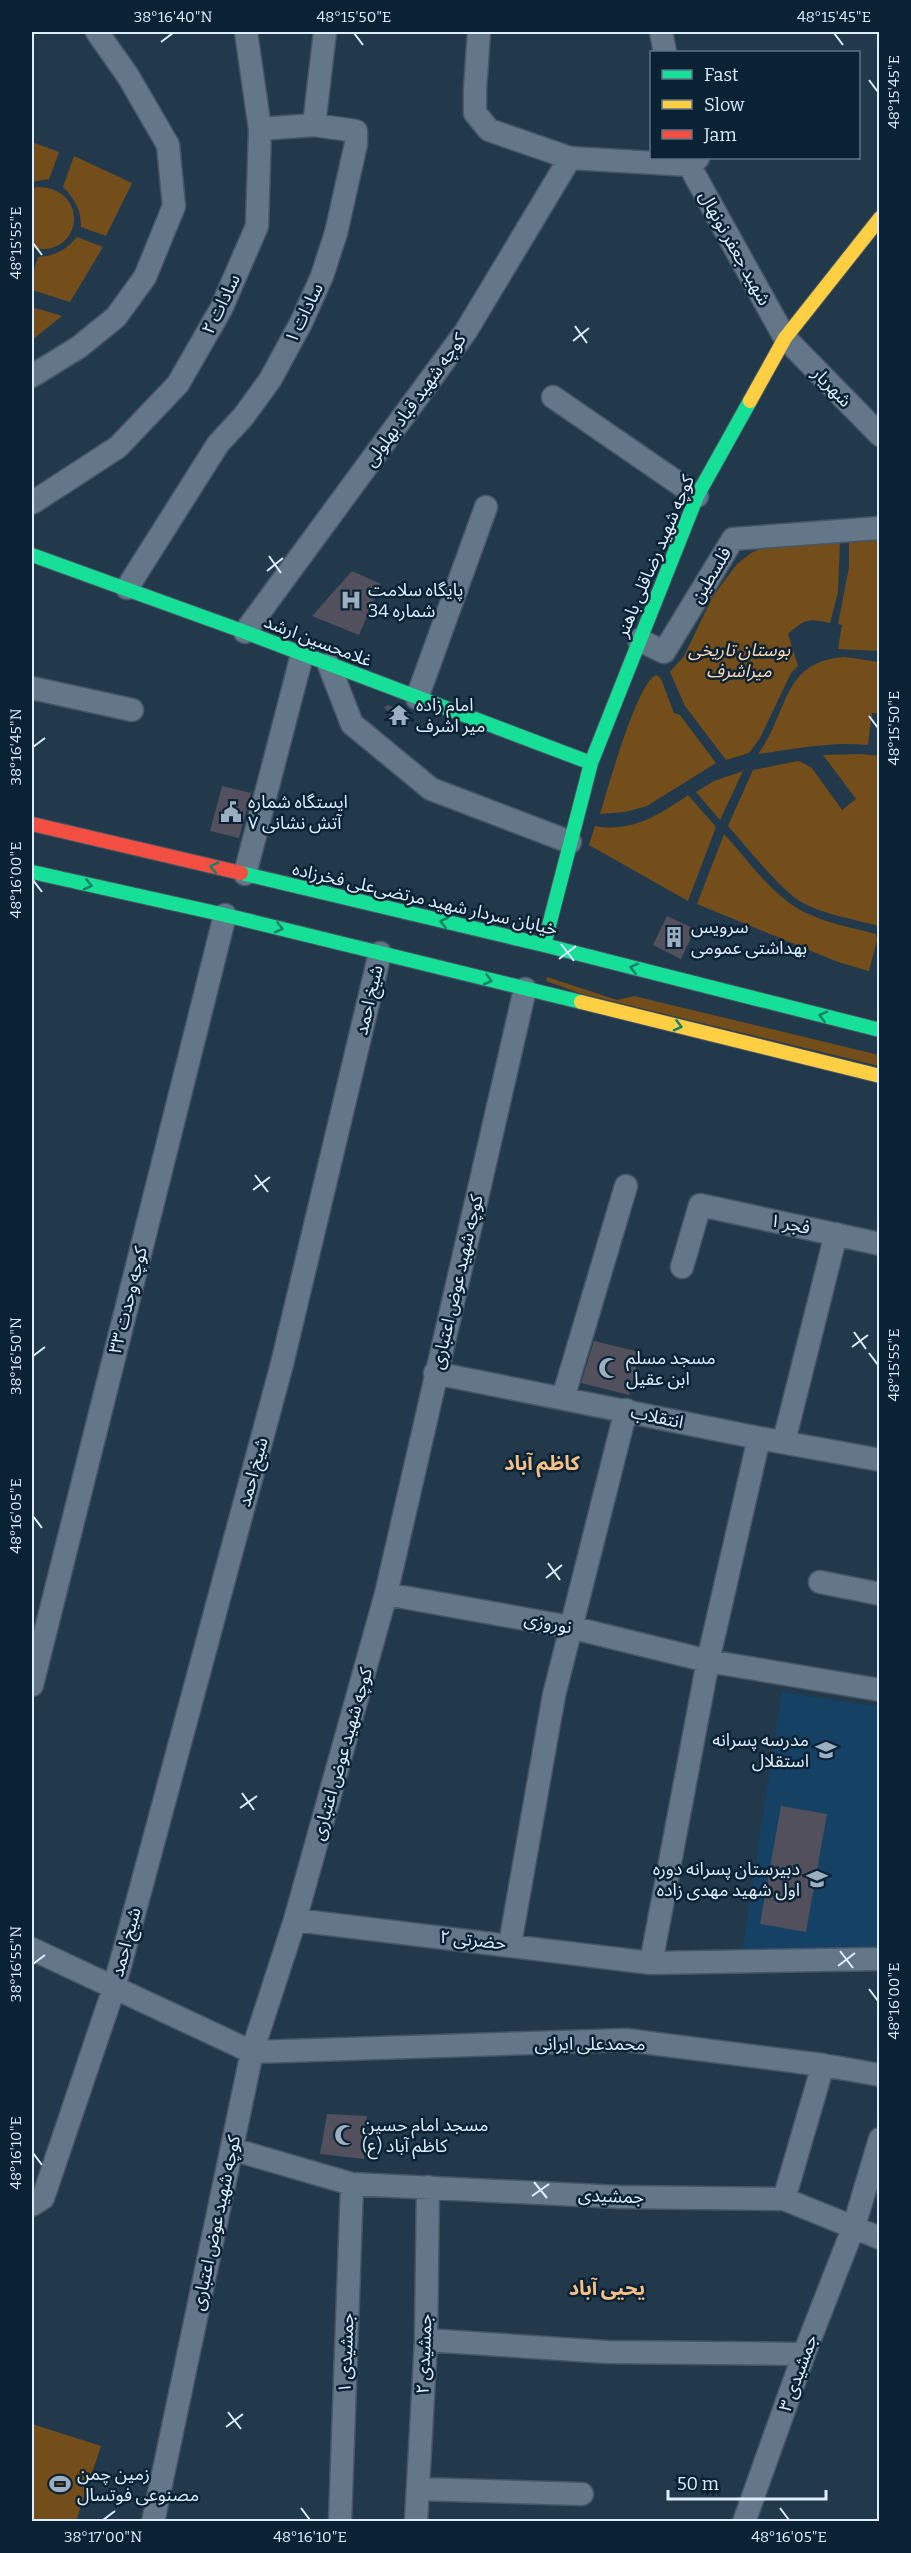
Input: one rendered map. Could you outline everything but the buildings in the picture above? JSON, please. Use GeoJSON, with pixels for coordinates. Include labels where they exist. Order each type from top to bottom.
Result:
{"type":"FeatureCollection","features":[{"type":"Feature","properties":{"kind":"main road","name":"کوچه شهید رضاقلی باهنر"},"geometry":{"type":"LineString","coordinates":[[544,945],[591,764],[697,496],[785,338],[879,218]]}},
{"type":"Feature","properties":{"kind":"main road","name":"غلامحسین ارشد"},"geometry":{"type":"LineString","coordinates":[[32,555],[246,632],[591,764]]}},
{"type":"Feature","properties":{"kind":"main road","name":"خیابان سردار شهید مرتضی‌علی فخرزاده"},"geometry":{"type":"LineString","coordinates":[[32,824],[544,945],[879,1030]]}},
{"type":"Feature","properties":{"kind":"main road"},"geometry":{"type":"LineString","coordinates":[[32,872],[225,915],[879,1076]]}},
{"type":"Feature","properties":{"kind":"main road"},"geometry":{"type":"LineString","coordinates":[[47,888],[63,879]]}},
{"type":"Feature","properties":{"kind":"street"},"geometry":{"type":"LineString","coordinates":[[32,376],[79,347],[116,317],[145,277],[174,206],[168,145],[128,76],[97,32]]}},
{"type":"Feature","properties":{"kind":"street","name":"سادات ۲"},"geometry":{"type":"LineString","coordinates":[[32,503],[118,447],[178,384],[221,309],[257,226],[260,129],[246,32]]}},
{"type":"Feature","properties":{"kind":"street"},"geometry":{"type":"LineString","coordinates":[[260,129],[314,125],[326,32]]}},
{"type":"Feature","properties":{"kind":"street"},"geometry":{"type":"LineString","coordinates":[[479,32],[475,113],[489,130],[570,158],[691,160]]}},
{"type":"Feature","properties":{"kind":"street"},"geometry":{"type":"LineString","coordinates":[[661,32],[665,51]]}},
{"type":"Feature","properties":{"kind":"street","name":"سادات ۱"},"geometry":{"type":"LineString","coordinates":[[127,588],[218,444],[243,417],[270,380],[301,323],[322,276],[336,233],[356,144],[356,131],[314,125]]}},
{"type":"Feature","properties":{"kind":"street","name":"کوچه شهید قباد بهلولی"},"geometry":{"type":"LineString","coordinates":[[246,632],[466,331],[570,158]]}},
{"type":"Feature","properties":{"kind":"street","name":"شهید جعفر نونهال"},"geometry":{"type":"LineString","coordinates":[[691,160],[785,338]]}},
{"type":"Feature","properties":{"kind":"street","name":"شهریار"},"geometry":{"type":"LineString","coordinates":[[785,338],[879,435]]}},
{"type":"Feature","properties":{"kind":"street"},"geometry":{"type":"LineString","coordinates":[[553,397],[697,496]]}},
{"type":"Feature","properties":{"kind":"street"},"geometry":{"type":"LineString","coordinates":[[417,698],[486,507]]}},
{"type":"Feature","properties":{"kind":"street","name":"فلسطین"},"geometry":{"type":"LineString","coordinates":[[639,640],[664,652],[733,539],[879,528]]}},
{"type":"Feature","properties":{"kind":"street"},"geometry":{"type":"LineString","coordinates":[[245,874],[302,655]]}},
{"type":"Feature","properties":{"kind":"street"},"geometry":{"type":"LineString","coordinates":[[329,665],[352,724],[431,789],[570,842]]}},
{"type":"Feature","properties":{"kind":"street"},"geometry":{"type":"LineString","coordinates":[[32,688],[132,710]]}},
{"type":"Feature","properties":{"kind":"street","name":"کوچه وحدت ۳۳"},"geometry":{"type":"LineString","coordinates":[[32,1685],[225,915]]}},
{"type":"Feature","properties":{"kind":"street","name":"شیخ احمد"},"geometry":{"type":"LineString","coordinates":[[32,2205],[43,2198],[114,1988],[282,1364],[380,953]]}},
{"type":"Feature","properties":{"kind":"street","name":"کوچه شهید عوض اعتباری"},"geometry":{"type":"LineString","coordinates":[[159,2520],[252,2052],[295,1920],[386,1594],[525,989]]}},
{"type":"Feature","properties":{"kind":"street"},"geometry":{"type":"LineString","coordinates":[[563,1398],[626,1186]]}},
{"type":"Feature","properties":{"kind":"street","name":"فجر ۱"},"geometry":{"type":"LineString","coordinates":[[682,1267],[700,1205],[879,1244]]}},
{"type":"Feature","properties":{"kind":"street"},"geometry":{"type":"LineString","coordinates":[[784,1441],[836,1234]]}},
{"type":"Feature","properties":{"kind":"street","name":"انتقلاب"},"geometry":{"type":"LineString","coordinates":[[435,1373],[879,1460]]}},
{"type":"Feature","properties":{"kind":"street"},"geometry":{"type":"LineString","coordinates":[[510,1944],[537,1784],[570,1627],[626,1410]]}},
{"type":"Feature","properties":{"kind":"street"},"geometry":{"type":"LineString","coordinates":[[651,1963],[708,1661],[759,1438]]}},
{"type":"Feature","properties":{"kind":"street"},"geometry":{"type":"LineString","coordinates":[[820,1582],[879,1594]]}},
{"type":"Feature","properties":{"kind":"street","name":"نوروزی"},"geometry":{"type":"LineString","coordinates":[[386,1594],[570,1627],[708,1661],[879,1690]]}},
{"type":"Feature","properties":{"kind":"street","name":"حضرتی ۲"},"geometry":{"type":"LineString","coordinates":[[295,1920],[510,1944],[651,1963],[879,1959]]}},
{"type":"Feature","properties":{"kind":"street"},"geometry":{"type":"LineString","coordinates":[[32,1950],[252,2052]]}},
{"type":"Feature","properties":{"kind":"street","name":"محمدعلی ایرانی"},"geometry":{"type":"LineString","coordinates":[[252,2052],[626,2040],[823,2065],[879,2075]]}},
{"type":"Feature","properties":{"kind":"street"},"geometry":{"type":"LineString","coordinates":[[783,2199],[823,2065]]}},
{"type":"Feature","properties":{"kind":"street","name":"جمشیدی ۳"},"geometry":{"type":"LineString","coordinates":[[744,2522],[804,2354],[854,2226],[879,2139]]}},
{"type":"Feature","properties":{"kind":"street","name":"جمشیدی"},"geometry":{"type":"LineString","coordinates":[[232,2149],[352,2184],[620,2198],[783,2199],[879,2238]]}},
{"type":"Feature","properties":{"kind":"street","name":"جمشیدی ۱"},"geometry":{"type":"LineString","coordinates":[[340,2522],[352,2184]]}},
{"type":"Feature","properties":{"kind":"street","name":"جمشیدی ۲"},"geometry":{"type":"LineString","coordinates":[[416,2522],[426,2340],[429,2187]]}},
{"type":"Feature","properties":{"kind":"street"},"geometry":{"type":"LineString","coordinates":[[426,2340],[607,2352],[804,2354]]}},
{"type":"Feature","properties":{"kind":"street"},"geometry":{"type":"LineString","coordinates":[[418,2489],[582,2494]]}},
{"type":"Feature","properties":{"kind":"shaded area","name":"دبیرستان پسرانه دوره اول شهید مهدی زاده"},"geometry":{"type":"Polygon","coordinates":[[[782,1692],[879,1707],[879,1948],[742,1953],[782,1692]]]}},
{"type":"Feature","properties":{"kind":"green space"},"geometry":{"type":"Polygon","coordinates":[[[32,142],[59,152],[49,179],[32,182],[32,142]]]}},
{"type":"Feature","properties":{"kind":"green space"},"geometry":{"type":"Polygon","coordinates":[[[74,156],[132,183],[106,236],[81,227],[76,205],[63,187],[74,156]]]}},
{"type":"Feature","properties":{"kind":"green space"},"geometry":{"type":"Polygon","coordinates":[[[37,187],[54,190],[66,198],[73,209],[74,222],[70,234],[62,243],[49,249],[32,248],[32,189],[37,187]]]}},
{"type":"Feature","properties":{"kind":"green space"},"geometry":{"type":"Polygon","coordinates":[[[77,237],[103,247],[70,302],[32,290],[32,276],[38,257],[60,252],[77,237]]]}},
{"type":"Feature","properties":{"kind":"green space"},"geometry":{"type":"Polygon","coordinates":[[[32,307],[62,316],[32,340],[32,307]]]}},
{"type":"Feature","properties":{"kind":"green space","name":"بوستان تاریخی میراشرف"},"geometry":{"type":"Polygon","coordinates":[[[879,538],[879,651],[838,649],[842,625],[838,624],[849,567],[849,540],[879,538]]]}},
{"type":"Feature","properties":{"kind":"green space","name":"بوستان تاریخی میراشرف"},"geometry":{"type":"Polygon","coordinates":[[[840,541],[838,592],[830,623],[817,620],[807,621],[788,634],[798,666],[791,673],[760,738],[749,753],[726,760],[685,706],[670,672],[684,656],[713,596],[737,564],[751,553],[767,546],[840,541]]]}},
{"type":"Feature","properties":{"kind":"green space","name":"بوستان تاریخی میراشرف"},"geometry":{"type":"Polygon","coordinates":[[[845,657],[879,662],[879,713],[872,713],[868,745],[826,745],[758,754],[789,692],[798,679],[809,668],[824,661],[845,657]]]}},
{"type":"Feature","properties":{"kind":"green space","name":"بوستان تاریخی میراشرف"},"geometry":{"type":"Polygon","coordinates":[[[657,675],[661,679],[674,713],[680,715],[716,763],[647,806],[625,812],[600,814],[632,714],[649,681],[657,675]]]}},
{"type":"Feature","properties":{"kind":"green space"},"geometry":{"type":"Polygon","coordinates":[[[823,755],[879,756],[879,926],[831,914],[803,903],[775,879],[728,826],[753,770],[798,761],[812,768],[842,810],[856,799],[823,755]]]}},
{"type":"Feature","properties":{"kind":"green space"},"geometry":{"type":"Polygon","coordinates":[[[743,771],[720,820],[696,792],[714,781],[743,771]]]}},
{"type":"Feature","properties":{"kind":"green space"},"geometry":{"type":"Polygon","coordinates":[[[688,795],[716,827],[688,901],[589,845],[595,826],[620,827],[644,821],[688,795]]]}},
{"type":"Feature","properties":{"kind":"green space"},"geometry":{"type":"Polygon","coordinates":[[[724,834],[761,877],[792,905],[821,919],[876,934],[877,940],[869,971],[838,962],[697,904],[724,834]]]}},
{"type":"Feature","properties":{"kind":"green space"},"geometry":{"type":"Polygon","coordinates":[[[547,977],[617,1000],[634,996],[879,1055],[879,1066],[579,993],[546,981],[547,977]]]}},
{"type":"Feature","properties":{"kind":"green space","name":"زمین چمن مصنوعی فوتسال"},"geometry":{"type":"Polygon","coordinates":[[[32,2424],[101,2446],[76,2521],[32,2521],[32,2424]]]}},
{"type":"Feature","properties":{"kind":"traffic: fast"},"geometry":{"type":"LineString","coordinates":[[544,945],[591,763],[697,496],[750,401]]}},
{"type":"Feature","properties":{"kind":"traffic: fast"},"geometry":{"type":"LineString","coordinates":[[32,555],[245,632],[591,763]]}},
{"type":"Feature","properties":{"kind":"traffic: fast"},"geometry":{"type":"LineString","coordinates":[[32,872],[225,915],[581,1002]]}},
{"type":"Feature","properties":{"kind":"traffic: fast"},"geometry":{"type":"LineString","coordinates":[[241,873],[544,945],[880,1030]]}},
{"type":"Feature","properties":{"kind":"traffic: slow"},"geometry":{"type":"LineString","coordinates":[[750,401],[785,338],[880,218]]}},
{"type":"Feature","properties":{"kind":"traffic: slow"},"geometry":{"type":"LineString","coordinates":[[581,1002],[880,1076]]}},
{"type":"Feature","properties":{"kind":"traffic: jam"},"geometry":{"type":"LineString","coordinates":[[32,824],[241,873]]}},
{"type":"Feature","properties":{"kind":"place","name":"پایگاه سلامت شماره 34"},"geometry":{"type":"Point","coordinates":[351,600]}},
{"type":"Feature","properties":{"kind":"place","name":"امام زاده میر اشرف"},"geometry":{"type":"Point","coordinates":[399,715]}},
{"type":"Feature","properties":{"kind":"place","name":"ایستگاه شماره ۷ آتش نشانی"},"geometry":{"type":"Point","coordinates":[231,812]}},
{"type":"Feature","properties":{"kind":"place","name":"سرویس بهداشتی عمومی"},"geometry":{"type":"Point","coordinates":[674,937]}},
{"type":"Feature","properties":{"kind":"place","name":"مسجد مسلم ابن عقیل"},"geometry":{"type":"Point","coordinates":[609,1368]}},
{"type":"Feature","properties":{"kind":"place","name":"مدرسه پسرانه استقلال"},"geometry":{"type":"Point","coordinates":[826,1750]}},
{"type":"Feature","properties":{"kind":"place","name":"دبیرستان پسرانه دوره اول شهید مهدی زاده"},"geometry":{"type":"Point","coordinates":[817,1879]}},
{"type":"Feature","properties":{"kind":"place","name":"مسجد امام حسین (ع) کاظم آباد"},"geometry":{"type":"Point","coordinates":[345,2135]}},
{"type":"Feature","properties":{"kind":"place","name":"زمین چمن مصنوعی فوتسال"},"geometry":{"type":"Point","coordinates":[60,2484]}},
{"type":"Feature","properties":{"kind":"district","name":"کاظم آباد"},"geometry":{"type":"Point","coordinates":[542,1463]}},
{"type":"Feature","properties":{"kind":"district","name":"یحیی آباد"},"geometry":{"type":"Point","coordinates":[607,2288]}}]}
